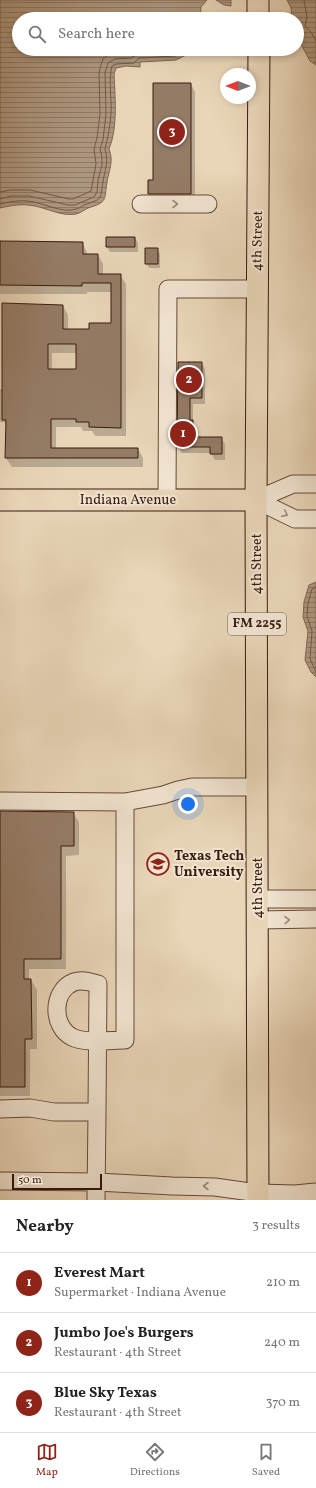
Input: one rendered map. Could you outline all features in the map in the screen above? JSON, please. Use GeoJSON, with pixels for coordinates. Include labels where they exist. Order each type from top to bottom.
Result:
{"type":"FeatureCollection","features":[{"type":"Feature","properties":{"kind":"main road"},"geometry":{"type":"LineString","coordinates":[[258,0],[258,12]]}},
{"type":"Feature","properties":{"kind":"main road","name":"4th Street"},"geometry":{"type":"LineString","coordinates":[[258,56],[259,156],[256,500],[258,1197]]}},
{"type":"Feature","properties":{"kind":"main road","name":"Indiana Avenue"},"geometry":{"type":"LineString","coordinates":[[0,500],[256,500]]}},
{"type":"Feature","properties":{"kind":"street"},"geometry":{"type":"LineString","coordinates":[[141,204],[208,204]]}},
{"type":"Feature","properties":{"kind":"street"},"geometry":{"type":"LineString","coordinates":[[167,500],[168,289],[257,289]]}},
{"type":"Feature","properties":{"kind":"street","name":"Indiana Avenue"},"geometry":{"type":"LineString","coordinates":[[256,500],[293,484],[316,484]]}},
{"type":"Feature","properties":{"kind":"street","name":"Indiana Avenue"},"geometry":{"type":"LineString","coordinates":[[256,500],[294,519],[316,519]]}},
{"type":"Feature","properties":{"kind":"street"},"geometry":{"type":"LineString","coordinates":[[0,802],[125,802],[163,795],[192,787],[258,787]]}},
{"type":"Feature","properties":{"kind":"street"},"geometry":{"type":"LineString","coordinates":[[96,1200],[98,1040],[125,1040],[125,802]]}},
{"type":"Feature","properties":{"kind":"street"},"geometry":{"type":"LineString","coordinates":[[258,899],[316,898]]}},
{"type":"Feature","properties":{"kind":"street"},"geometry":{"type":"LineString","coordinates":[[258,920],[316,919]]}},
{"type":"Feature","properties":{"kind":"street"},"geometry":{"type":"LineString","coordinates":[[0,1109],[30,1108],[54,1112],[97,1112]]}},
{"type":"Feature","properties":{"kind":"street"},"geometry":{"type":"LineString","coordinates":[[0,1181],[97,1182],[172,1186],[215,1186],[258,1197],[316,1192]]}},
{"type":"Feature","properties":{"kind":"water"},"geometry":{"type":"Polygon","coordinates":[[[0,0],[207,0],[201,7],[201,12],[12,12],[12,56],[184,56],[176,60],[140,62],[140,67],[126,66],[116,68],[114,74],[115,122],[109,149],[111,166],[105,197],[102,202],[78,214],[70,215],[28,205],[0,208],[0,0]]]}},
{"type":"Feature","properties":{"kind":"water"},"geometry":{"type":"Polygon","coordinates":[[[216,0],[231,0],[231,6],[224,5],[216,0]]]}},
{"type":"Feature","properties":{"kind":"water"},"geometry":{"type":"Polygon","coordinates":[[[287,0],[316,0],[316,65],[310,61],[304,50],[304,12],[291,12],[287,0]]]}},
{"type":"Feature","properties":{"kind":"water"},"geometry":{"type":"Polygon","coordinates":[[[316,582],[316,677],[311,672],[305,660],[308,631],[303,617],[304,602],[309,585],[316,582]]]}},
{"type":"Feature","properties":{"kind":"building"},"geometry":{"type":"Polygon","coordinates":[[[153,83],[191,83],[191,194],[148,194],[148,180],[153,180],[153,83]]]}},
{"type":"Feature","properties":{"kind":"building"},"geometry":{"type":"Polygon","coordinates":[[[106,237],[135,237],[135,247],[106,247],[106,237]]]}},
{"type":"Feature","properties":{"kind":"building"},"geometry":{"type":"Polygon","coordinates":[[[0,241],[83,242],[83,254],[98,254],[98,274],[121,274],[121,428],[89,427],[89,422],[76,422],[76,419],[51,419],[51,448],[138,448],[138,458],[5,458],[6,420],[2,420],[2,303],[63,305],[63,329],[89,329],[89,323],[111,323],[111,283],[82,283],[82,286],[0,285],[0,241]],[[48,344],[48,369],[76,369],[76,344],[48,344]]]}},
{"type":"Feature","properties":{"kind":"building"},"geometry":{"type":"Polygon","coordinates":[[[145,248],[158,248],[158,264],[145,264],[145,248]]]}},
{"type":"Feature","properties":{"kind":"building"},"geometry":{"type":"Polygon","coordinates":[[[178,362],[202,362],[202,398],[190,398],[190,420],[193,420],[193,437],[222,437],[222,454],[210,454],[210,447],[177,447],[178,362]]]}},
{"type":"Feature","properties":{"kind":"building"},"geometry":{"type":"Polygon","coordinates":[[[0,811],[74,812],[74,846],[61,846],[61,959],[24,959],[24,979],[31,979],[32,1039],[25,1039],[25,1087],[0,1087],[0,811]]]}},
{"type":"Feature","properties":{"kind":"place","name":"Blue Sky Texas"},"geometry":{"type":"Point","coordinates":[172,132]}},
{"type":"Feature","properties":{"kind":"place","name":"Jumbo Joe's Burgers"},"geometry":{"type":"Point","coordinates":[189,380]}},
{"type":"Feature","properties":{"kind":"place","name":"Everest Mart"},"geometry":{"type":"Point","coordinates":[183,434]}},
{"type":"Feature","properties":{"kind":"place","name":"Texas Tech University"},"geometry":{"type":"Point","coordinates":[158,864]}}]}
